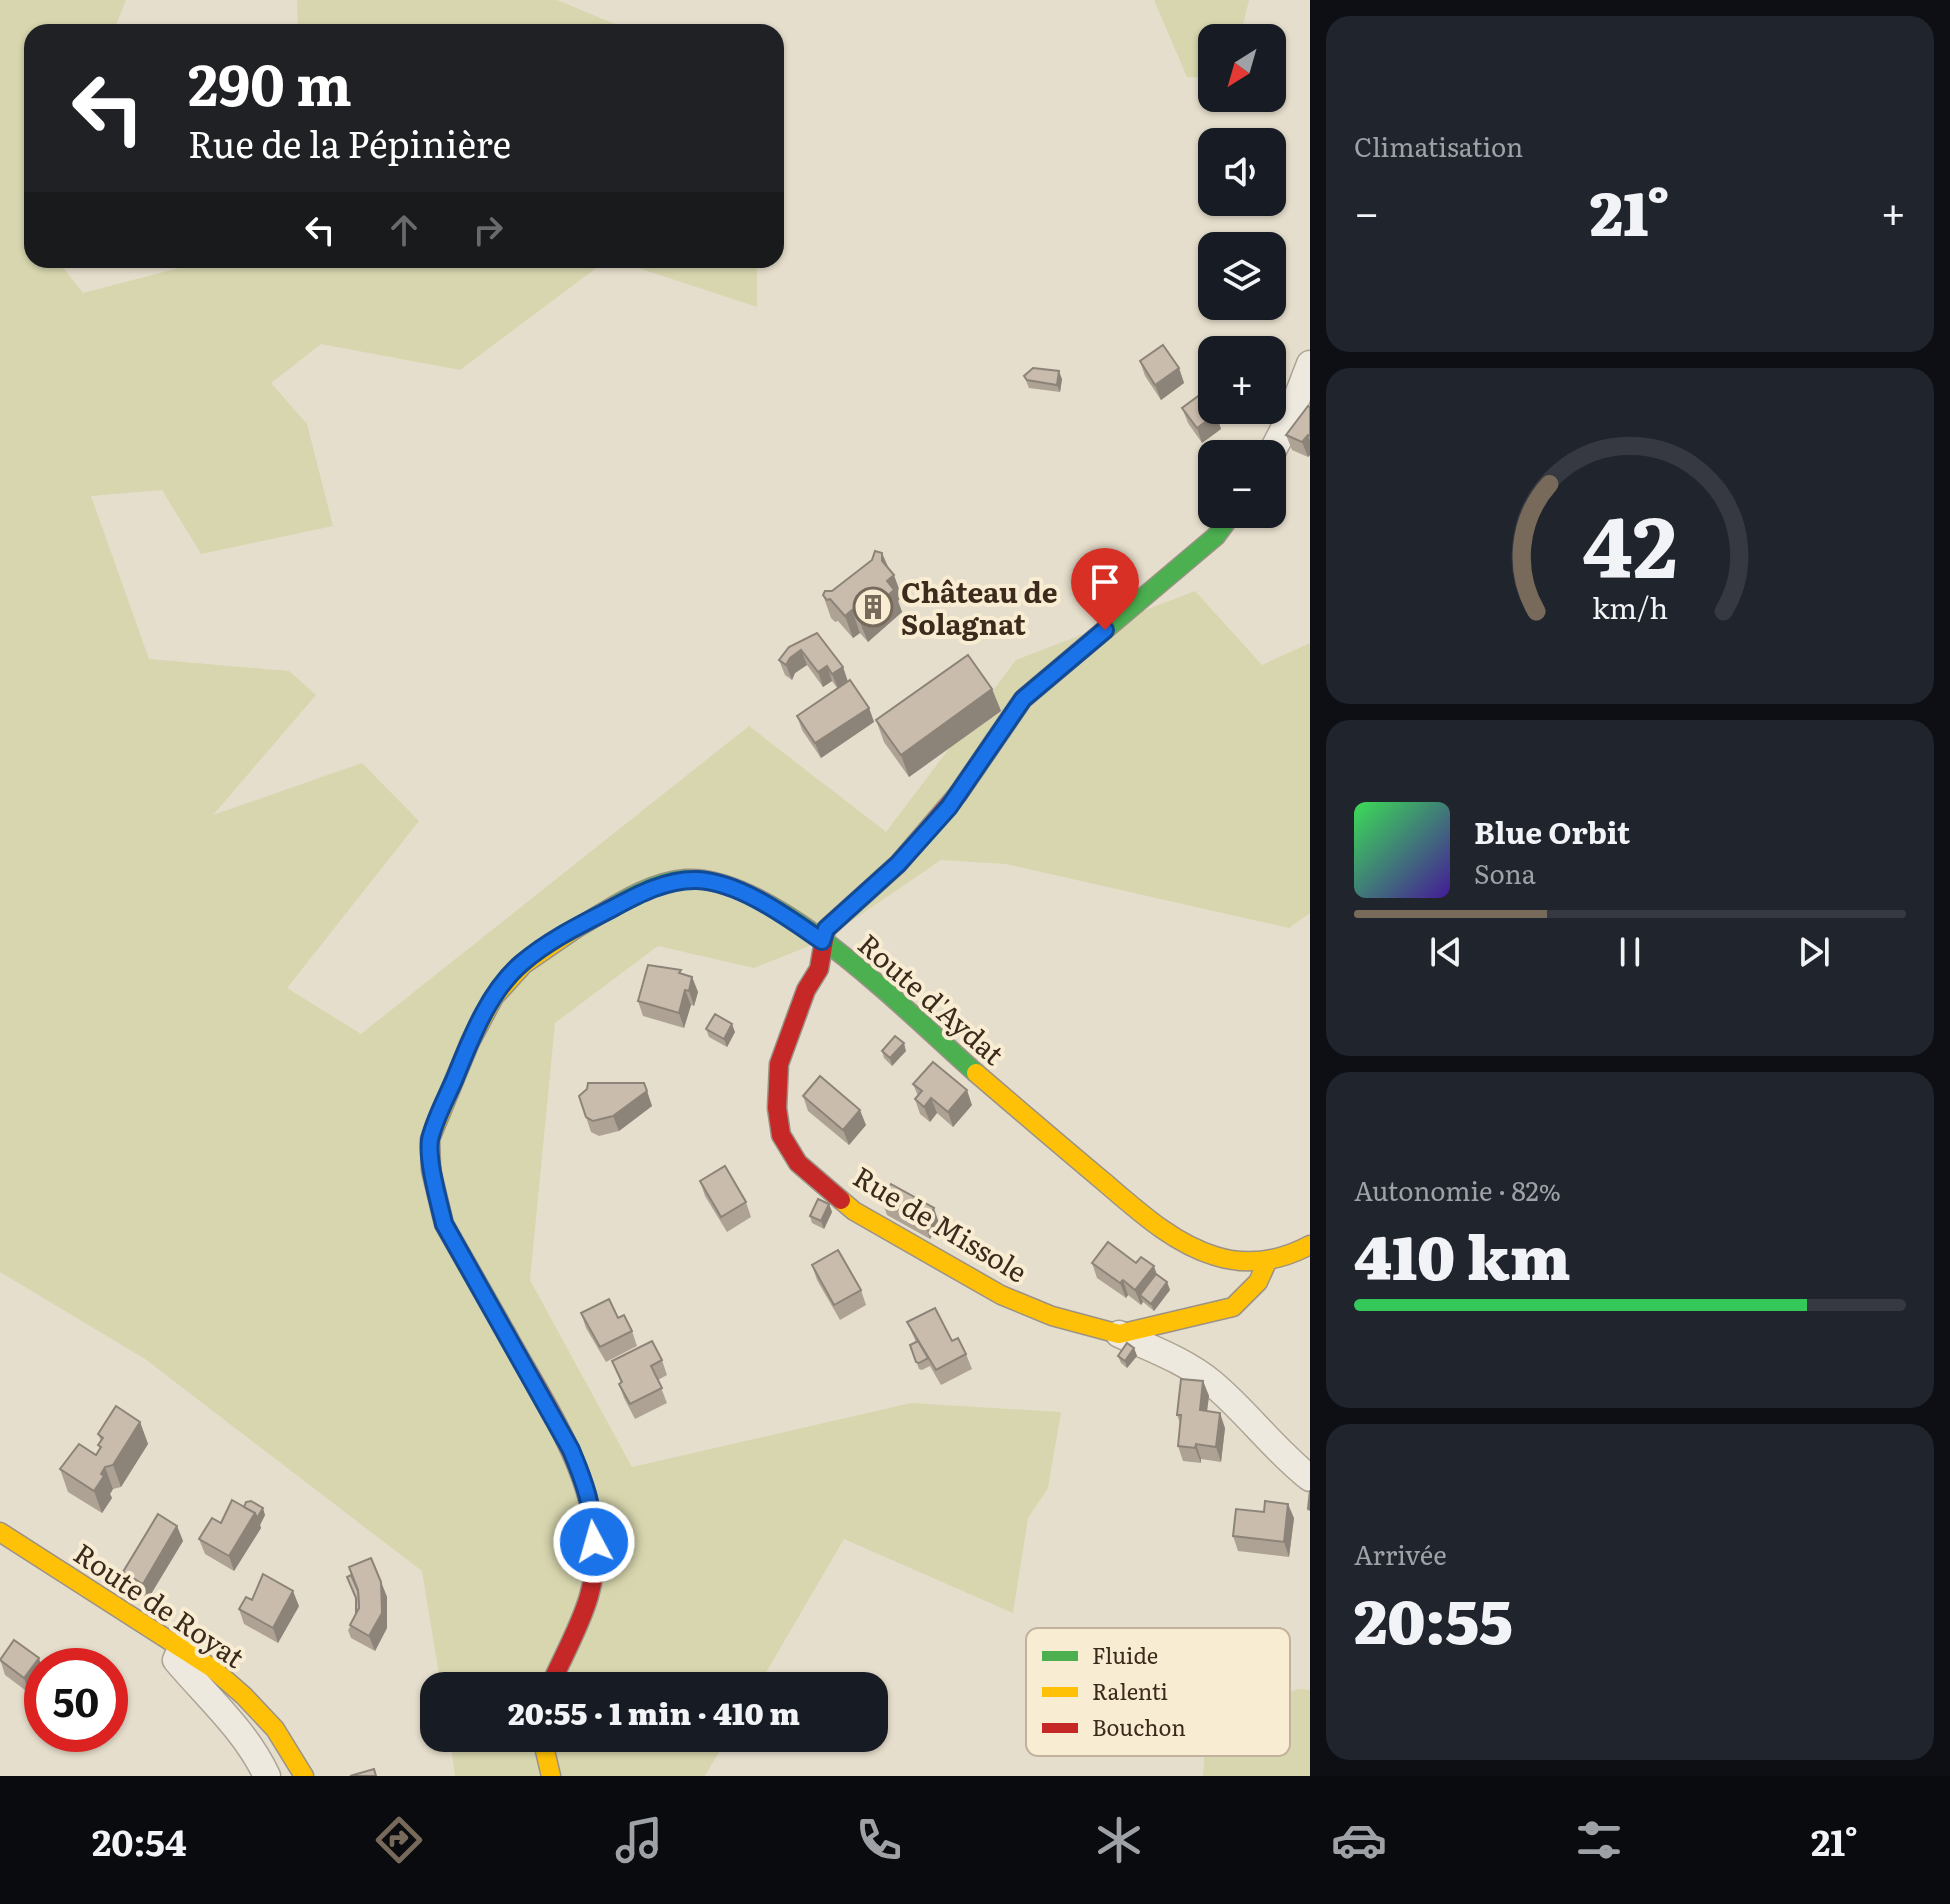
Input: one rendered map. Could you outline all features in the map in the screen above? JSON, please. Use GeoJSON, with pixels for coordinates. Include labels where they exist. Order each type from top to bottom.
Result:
{"type":"FeatureCollection","features":[{"type":"Feature","properties":{"kind":"main road"},"geometry":{"type":"LineString","coordinates":[[822,941],[826,929],[898,864],[949,807],[1023,699],[1222,528]]}},
{"type":"Feature","properties":{"kind":"main road","name":"Route d'Aydat"},"geometry":{"type":"LineString","coordinates":[[556,1672],[585,1610],[594,1567],[594,1518],[585,1483],[571,1450],[444,1224],[434,1183],[430,1141],[461,1062],[493,996],[520,964],[557,938],[669,882],[699,880],[749,894],[822,941],[1113,1190],[1185,1243],[1237,1261],[1293,1255],[1310,1245]]}},
{"type":"Feature","properties":{"kind":"main road","name":"Rue de Missole"},"geometry":{"type":"LineString","coordinates":[[822,941],[819,969],[806,990],[779,1064],[777,1108],[781,1135],[798,1163],[854,1211],[1001,1295],[1052,1316],[1119,1334],[1233,1307],[1258,1282],[1268,1260]]}},
{"type":"Feature","properties":{"kind":"main road","name":"Route de Royat"},"geometry":{"type":"LineString","coordinates":[[0,1532],[212,1668],[275,1729],[304,1776]]}},
{"type":"Feature","properties":{"kind":"main road"},"geometry":{"type":"LineString","coordinates":[[545,1752],[551,1776]]}},
{"type":"Feature","properties":{"kind":"street"},"geometry":{"type":"LineString","coordinates":[[1278,440],[1310,364]]}},
{"type":"Feature","properties":{"kind":"street"},"geometry":{"type":"LineString","coordinates":[[1119,1334],[1164,1354],[1210,1381],[1294,1466],[1310,1478]]}},
{"type":"Feature","properties":{"kind":"street"},"geometry":{"type":"LineString","coordinates":[[182,1646],[176,1660],[232,1719],[267,1776]]}},
{"type":"Feature","properties":{"kind":"green space"},"geometry":{"type":"Polygon","coordinates":[[[0,0],[126,0],[116,24],[24,24],[24,268],[63,268],[83,293],[179,268],[596,268],[460,370],[321,344],[271,383],[307,424],[333,526],[201,554],[162,490],[91,496],[149,659],[289,671],[316,695],[213,815],[362,763],[419,821],[287,988],[361,1034],[749,726],[886,832],[1016,660],[1195,591],[1262,665],[1310,643],[1310,913],[1289,928],[1006,864],[941,860],[822,941],[754,968],[658,946],[555,1023],[530,1280],[632,1467],[911,1403],[1061,1412],[1048,1488],[1028,1518],[1013,1613],[844,1539],[766,1672],[439,1672],[422,1571],[145,1359],[0,1272],[0,0]]]}},
{"type":"Feature","properties":{"kind":"green space"},"geometry":{"type":"Polygon","coordinates":[[[297,0],[557,0],[615,24],[298,24],[297,0]]]}},
{"type":"Feature","properties":{"kind":"green space"},"geometry":{"type":"Polygon","coordinates":[[[1154,0],[1249,0],[1243,24],[1198,24],[1198,77],[1187,77],[1154,0]]]}},
{"type":"Feature","properties":{"kind":"green space"},"geometry":{"type":"Polygon","coordinates":[[[638,268],[757,268],[757,307],[638,268]]]}},
{"type":"Feature","properties":{"kind":"green space"},"geometry":{"type":"Polygon","coordinates":[[[1310,1690],[1310,1776],[1203,1776],[1204,1756],[1290,1756],[1290,1692],[1310,1690]]]}},
{"type":"Feature","properties":{"kind":"green space"},"geometry":{"type":"Polygon","coordinates":[[[452,1752],[719,1752],[705,1776],[455,1776],[452,1752]]]}},
{"type":"Feature","properties":{"kind":"building"},"geometry":{"type":"Polygon","coordinates":[[[1163,345],[1179,368],[1155,385],[1140,361],[1163,345]]]}},
{"type":"Feature","properties":{"kind":"building"},"geometry":{"type":"Polygon","coordinates":[[[1033,368],[1059,371],[1057,385],[1027,380],[1024,376],[1033,368]]]}},
{"type":"Feature","properties":{"kind":"building"},"geometry":{"type":"Polygon","coordinates":[[[1198,396],[1198,424],[1202,424],[1197,428],[1182,408],[1198,396]]]}},
{"type":"Feature","properties":{"kind":"building"},"geometry":{"type":"Polygon","coordinates":[[[1308,406],[1310,436],[1302,442],[1286,435],[1308,406]]]}},
{"type":"Feature","properties":{"kind":"building"},"geometry":{"type":"Polygon","coordinates":[[[875,551],[882,553],[882,561],[894,575],[887,581],[894,590],[859,620],[852,610],[845,616],[823,595],[872,560],[875,551]]]}},
{"type":"Feature","properties":{"kind":"building"},"geometry":{"type":"Polygon","coordinates":[[[817,633],[843,667],[832,674],[827,666],[818,672],[801,650],[786,665],[779,660],[789,647],[817,633]]]}},
{"type":"Feature","properties":{"kind":"building"},"geometry":{"type":"Polygon","coordinates":[[[968,655],[992,689],[901,755],[876,720],[968,655]]]}},
{"type":"Feature","properties":{"kind":"building"},"geometry":{"type":"Polygon","coordinates":[[[850,680],[869,708],[815,743],[797,716],[850,680]]]}},
{"type":"Feature","properties":{"kind":"building"},"geometry":{"type":"Polygon","coordinates":[[[648,965],[681,970],[679,973],[692,977],[679,1013],[638,1001],[648,965]]]}},
{"type":"Feature","properties":{"kind":"building"},"geometry":{"type":"Polygon","coordinates":[[[715,1014],[732,1024],[724,1039],[706,1029],[715,1014]]]}},
{"type":"Feature","properties":{"kind":"building"},"geometry":{"type":"Polygon","coordinates":[[[895,1036],[904,1043],[890,1058],[882,1051],[895,1036]]]}},
{"type":"Feature","properties":{"kind":"building"},"geometry":{"type":"Polygon","coordinates":[[[933,1062],[967,1090],[948,1112],[931,1098],[924,1107],[915,1099],[922,1091],[913,1084],[933,1062]]]}},
{"type":"Feature","properties":{"kind":"building"},"geometry":{"type":"Polygon","coordinates":[[[820,1076],[860,1110],[843,1130],[803,1096],[820,1076]]]}},
{"type":"Feature","properties":{"kind":"building"},"geometry":{"type":"Polygon","coordinates":[[[588,1083],[644,1083],[647,1091],[613,1116],[593,1121],[586,1117],[579,1096],[587,1089],[588,1083]]]}},
{"type":"Feature","properties":{"kind":"building"},"geometry":{"type":"Polygon","coordinates":[[[725,1166],[746,1202],[721,1217],[700,1181],[725,1166]]]}},
{"type":"Feature","properties":{"kind":"building"},"geometry":{"type":"Polygon","coordinates":[[[891,1184],[934,1208],[925,1224],[882,1200],[891,1184]]]}},
{"type":"Feature","properties":{"kind":"building"},"geometry":{"type":"Polygon","coordinates":[[[818,1199],[829,1204],[821,1221],[810,1216],[818,1199]]]}},
{"type":"Feature","properties":{"kind":"building"},"geometry":{"type":"Polygon","coordinates":[[[1108,1242],[1136,1263],[1141,1257],[1154,1266],[1135,1290],[1092,1263],[1108,1242]]]}},
{"type":"Feature","properties":{"kind":"building"},"geometry":{"type":"Polygon","coordinates":[[[838,1250],[861,1290],[834,1305],[812,1265],[838,1250]]]}},
{"type":"Feature","properties":{"kind":"building"},"geometry":{"type":"Polygon","coordinates":[[[1156,1274],[1167,1282],[1151,1304],[1140,1295],[1156,1274]]]}},
{"type":"Feature","properties":{"kind":"building"},"geometry":{"type":"Polygon","coordinates":[[[609,1299],[618,1318],[624,1315],[632,1331],[600,1347],[581,1313],[609,1299]]]}},
{"type":"Feature","properties":{"kind":"building"},"geometry":{"type":"Polygon","coordinates":[[[935,1308],[952,1341],[958,1338],[966,1354],[936,1370],[907,1322],[935,1308]]]}},
{"type":"Feature","properties":{"kind":"building"},"geometry":{"type":"Polygon","coordinates":[[[652,1341],[662,1360],[651,1366],[662,1388],[630,1404],[619,1384],[622,1382],[612,1361],[652,1341]]]}},
{"type":"Feature","properties":{"kind":"building"},"geometry":{"type":"Polygon","coordinates":[[[918,1341],[928,1358],[919,1363],[910,1345],[918,1341]]]}},
{"type":"Feature","properties":{"kind":"building"},"geometry":{"type":"Polygon","coordinates":[[[1127,1343],[1134,1348],[1125,1361],[1118,1356],[1127,1343]]]}},
{"type":"Feature","properties":{"kind":"building"},"geometry":{"type":"Polygon","coordinates":[[[1181,1379],[1203,1381],[1200,1410],[1220,1413],[1216,1447],[1196,1444],[1195,1448],[1178,1446],[1181,1379]]]}},
{"type":"Feature","properties":{"kind":"building"},"geometry":{"type":"Polygon","coordinates":[[[116,1406],[140,1422],[113,1465],[105,1467],[101,1474],[104,1476],[94,1491],[60,1469],[79,1444],[96,1455],[103,1438],[98,1434],[116,1406]]]}},
{"type":"Feature","properties":{"kind":"building"},"geometry":{"type":"Polygon","coordinates":[[[232,1500],[255,1513],[229,1556],[199,1539],[212,1518],[221,1523],[232,1500]]]}},
{"type":"Feature","properties":{"kind":"building"},"geometry":{"type":"Polygon","coordinates":[[[251,1501],[263,1508],[257,1518],[255,1513],[244,1507],[246,1502],[251,1501]]]}},
{"type":"Feature","properties":{"kind":"building"},"geometry":{"type":"Polygon","coordinates":[[[1265,1501],[1288,1504],[1284,1542],[1233,1536],[1236,1509],[1264,1512],[1265,1501]]]}},
{"type":"Feature","properties":{"kind":"building"},"geometry":{"type":"Polygon","coordinates":[[[158,1514],[177,1526],[143,1584],[123,1572],[158,1514]]]}},
{"type":"Feature","properties":{"kind":"building"},"geometry":{"type":"Polygon","coordinates":[[[371,1558],[381,1582],[382,1613],[369,1636],[350,1625],[359,1608],[358,1590],[349,1567],[371,1558]]]}},
{"type":"Feature","properties":{"kind":"building"},"geometry":{"type":"Polygon","coordinates":[[[263,1574],[293,1591],[273,1628],[239,1609],[246,1597],[252,1600],[263,1574]]]}},
{"type":"Feature","properties":{"kind":"building"},"geometry":{"type":"Polygon","coordinates":[[[351,1575],[358,1591],[359,1608],[356,1612],[356,1598],[347,1577],[351,1575]]]}},
{"type":"Feature","properties":{"kind":"building"},"geometry":{"type":"Polygon","coordinates":[[[14,1640],[25,1648],[24,1678],[0,1660],[14,1640]]]}},
{"type":"Feature","properties":{"kind":"building"},"geometry":{"type":"Polygon","coordinates":[[[374,1769],[376,1776],[350,1776],[374,1769]]]}},
{"type":"Feature","properties":{"kind":"traffic: fast"},"geometry":{"type":"LineString","coordinates":[[958,794],[1023,699],[1222,528]]}},
{"type":"Feature","properties":{"kind":"traffic: fast"},"geometry":{"type":"LineString","coordinates":[[575,929],[657,885],[686,879],[721,884],[759,899],[800,923],[879,986],[976,1073]]}},
{"type":"Feature","properties":{"kind":"traffic: slow"},"geometry":{"type":"LineString","coordinates":[[506,1333],[444,1224],[431,1170],[430,1139],[470,1042],[494,997],[524,964],[575,929]]}},
{"type":"Feature","properties":{"kind":"traffic: slow"},"geometry":{"type":"LineString","coordinates":[[976,1073],[1142,1214],[1184,1243],[1215,1256],[1239,1261],[1275,1258],[1310,1245]]}},
{"type":"Feature","properties":{"kind":"traffic: slow"},"geometry":{"type":"LineString","coordinates":[[841,1200],[854,1211],[1001,1295],[1052,1316],[1119,1334],[1233,1307],[1258,1282],[1268,1260]]}},
{"type":"Feature","properties":{"kind":"traffic: slow"},"geometry":{"type":"LineString","coordinates":[[0,1532],[212,1668],[275,1729],[304,1776]]}},
{"type":"Feature","properties":{"kind":"traffic: slow"},"geometry":{"type":"LineString","coordinates":[[545,1752],[551,1776]]}},
{"type":"Feature","properties":{"kind":"traffic: jam"},"geometry":{"type":"LineString","coordinates":[[841,1200],[798,1163],[781,1135],[777,1108],[779,1064],[806,990],[819,969],[826,929],[898,864],[958,794]]}},
{"type":"Feature","properties":{"kind":"traffic: jam"},"geometry":{"type":"LineString","coordinates":[[506,1333],[574,1458],[586,1492],[593,1526],[595,1561],[589,1596],[556,1672]]}},
{"type":"Feature","properties":{"kind":"place","name":"Château de Solagnat"},"geometry":{"type":"Point","coordinates":[873,607]}},
{"type":"Feature","properties":{"kind":"route"},"geometry":{"type":"LineString","coordinates":[[594,1542],[594,1518],[585,1483],[571,1450],[444,1224],[434,1183],[430,1141],[461,1062],[493,996],[520,964],[557,938],[669,882],[699,880],[749,894],[822,941],[826,929],[898,864],[949,807],[1023,699],[1105,630]]}}]}
